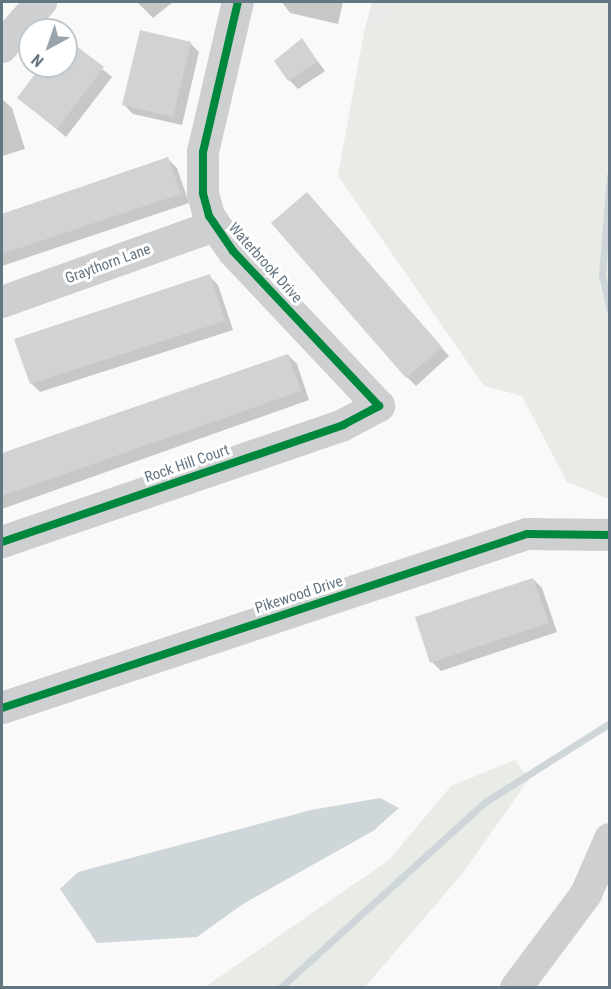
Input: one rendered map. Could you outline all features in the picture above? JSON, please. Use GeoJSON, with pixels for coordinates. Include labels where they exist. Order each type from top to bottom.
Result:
{"type":"FeatureCollection","features":[{"type":"Feature","properties":{"kind":"street"},"geometry":{"type":"LineString","coordinates":[[2,47],[41,2]]}},
{"type":"Feature","properties":{"kind":"street","name":"Waterbrook Drive"},"geometry":{"type":"LineString","coordinates":[[238,2],[203,152],[203,193],[214,226],[379,406]]}},
{"type":"Feature","properties":{"kind":"street","name":"Graythorn Lane"},"geometry":{"type":"LineString","coordinates":[[2,302],[214,226]]}},
{"type":"Feature","properties":{"kind":"street","name":"Rock Hill Court"},"geometry":{"type":"LineString","coordinates":[[2,542],[343,425],[379,406]]}},
{"type":"Feature","properties":{"kind":"street","name":"Pikewood Drive"},"geometry":{"type":"LineString","coordinates":[[2,708],[528,534],[609,535]]}},
{"type":"Feature","properties":{"kind":"street"},"geometry":{"type":"LineString","coordinates":[[516,987],[586,894],[609,839]]}},
{"type":"Feature","properties":{"kind":"shaded area"},"geometry":{"type":"Polygon","coordinates":[[[372,2],[402,2],[364,32],[372,2]]]}},
{"type":"Feature","properties":{"kind":"shaded area"},"geometry":{"type":"Polygon","coordinates":[[[402,2],[609,2],[609,499],[567,482],[522,396],[484,386],[338,176],[364,32],[402,2]]]}},
{"type":"Feature","properties":{"kind":"shaded area"},"geometry":{"type":"Polygon","coordinates":[[[515,760],[529,779],[462,874],[365,987],[205,987],[389,860],[451,786],[515,760]]]}},
{"type":"Feature","properties":{"kind":"shaded area"},"geometry":{"type":"Polygon","coordinates":[[[380,798],[399,808],[373,831],[243,904],[197,937],[97,943],[60,889],[78,872],[311,810],[380,798]]]}},
{"type":"Feature","properties":{"kind":"building"},"geometry":{"type":"Polygon","coordinates":[[[140,30],[191,42],[173,117],[122,105],[140,30]]]}},
{"type":"Feature","properties":{"kind":"building"},"geometry":{"type":"Polygon","coordinates":[[[302,38],[318,62],[288,81],[274,61],[302,38]]]}},
{"type":"Feature","properties":{"kind":"building"},"geometry":{"type":"Polygon","coordinates":[[[78,47],[104,67],[57,129],[17,98],[32,78],[78,78],[78,47]]]}},
{"type":"Feature","properties":{"kind":"building"},"geometry":{"type":"Polygon","coordinates":[[[168,157],[181,194],[2,254],[2,214],[168,157]]]}},
{"type":"Feature","properties":{"kind":"building"},"geometry":{"type":"Polygon","coordinates":[[[307,192],[442,347],[406,378],[271,223],[307,192]]]}},
{"type":"Feature","properties":{"kind":"building"},"geometry":{"type":"Polygon","coordinates":[[[210,274],[225,321],[30,384],[14,339],[210,274]]]}},
{"type":"Feature","properties":{"kind":"building"},"geometry":{"type":"Polygon","coordinates":[[[288,354],[301,391],[2,496],[2,453],[288,354]]]}},
{"type":"Feature","properties":{"kind":"building"},"geometry":{"type":"Polygon","coordinates":[[[533,578],[549,623],[430,663],[415,617],[533,578]]]}},
{"type":"Feature","properties":{"kind":"waterway"},"geometry":{"type":"LineString","coordinates":[[610,176],[602,275],[610,311]]}},
{"type":"Feature","properties":{"kind":"waterway"},"geometry":{"type":"LineString","coordinates":[[280,988],[485,802],[610,723]]}},
{"type":"Feature","properties":{"kind":"cycle path"},"geometry":{"type":"LineString","coordinates":[[2,542],[343,425],[379,406],[233,251],[209,216],[203,193],[203,152],[238,2]]}},
{"type":"Feature","properties":{"kind":"cycle path"},"geometry":{"type":"LineString","coordinates":[[2,708],[527,534],[610,535]]}}]}
